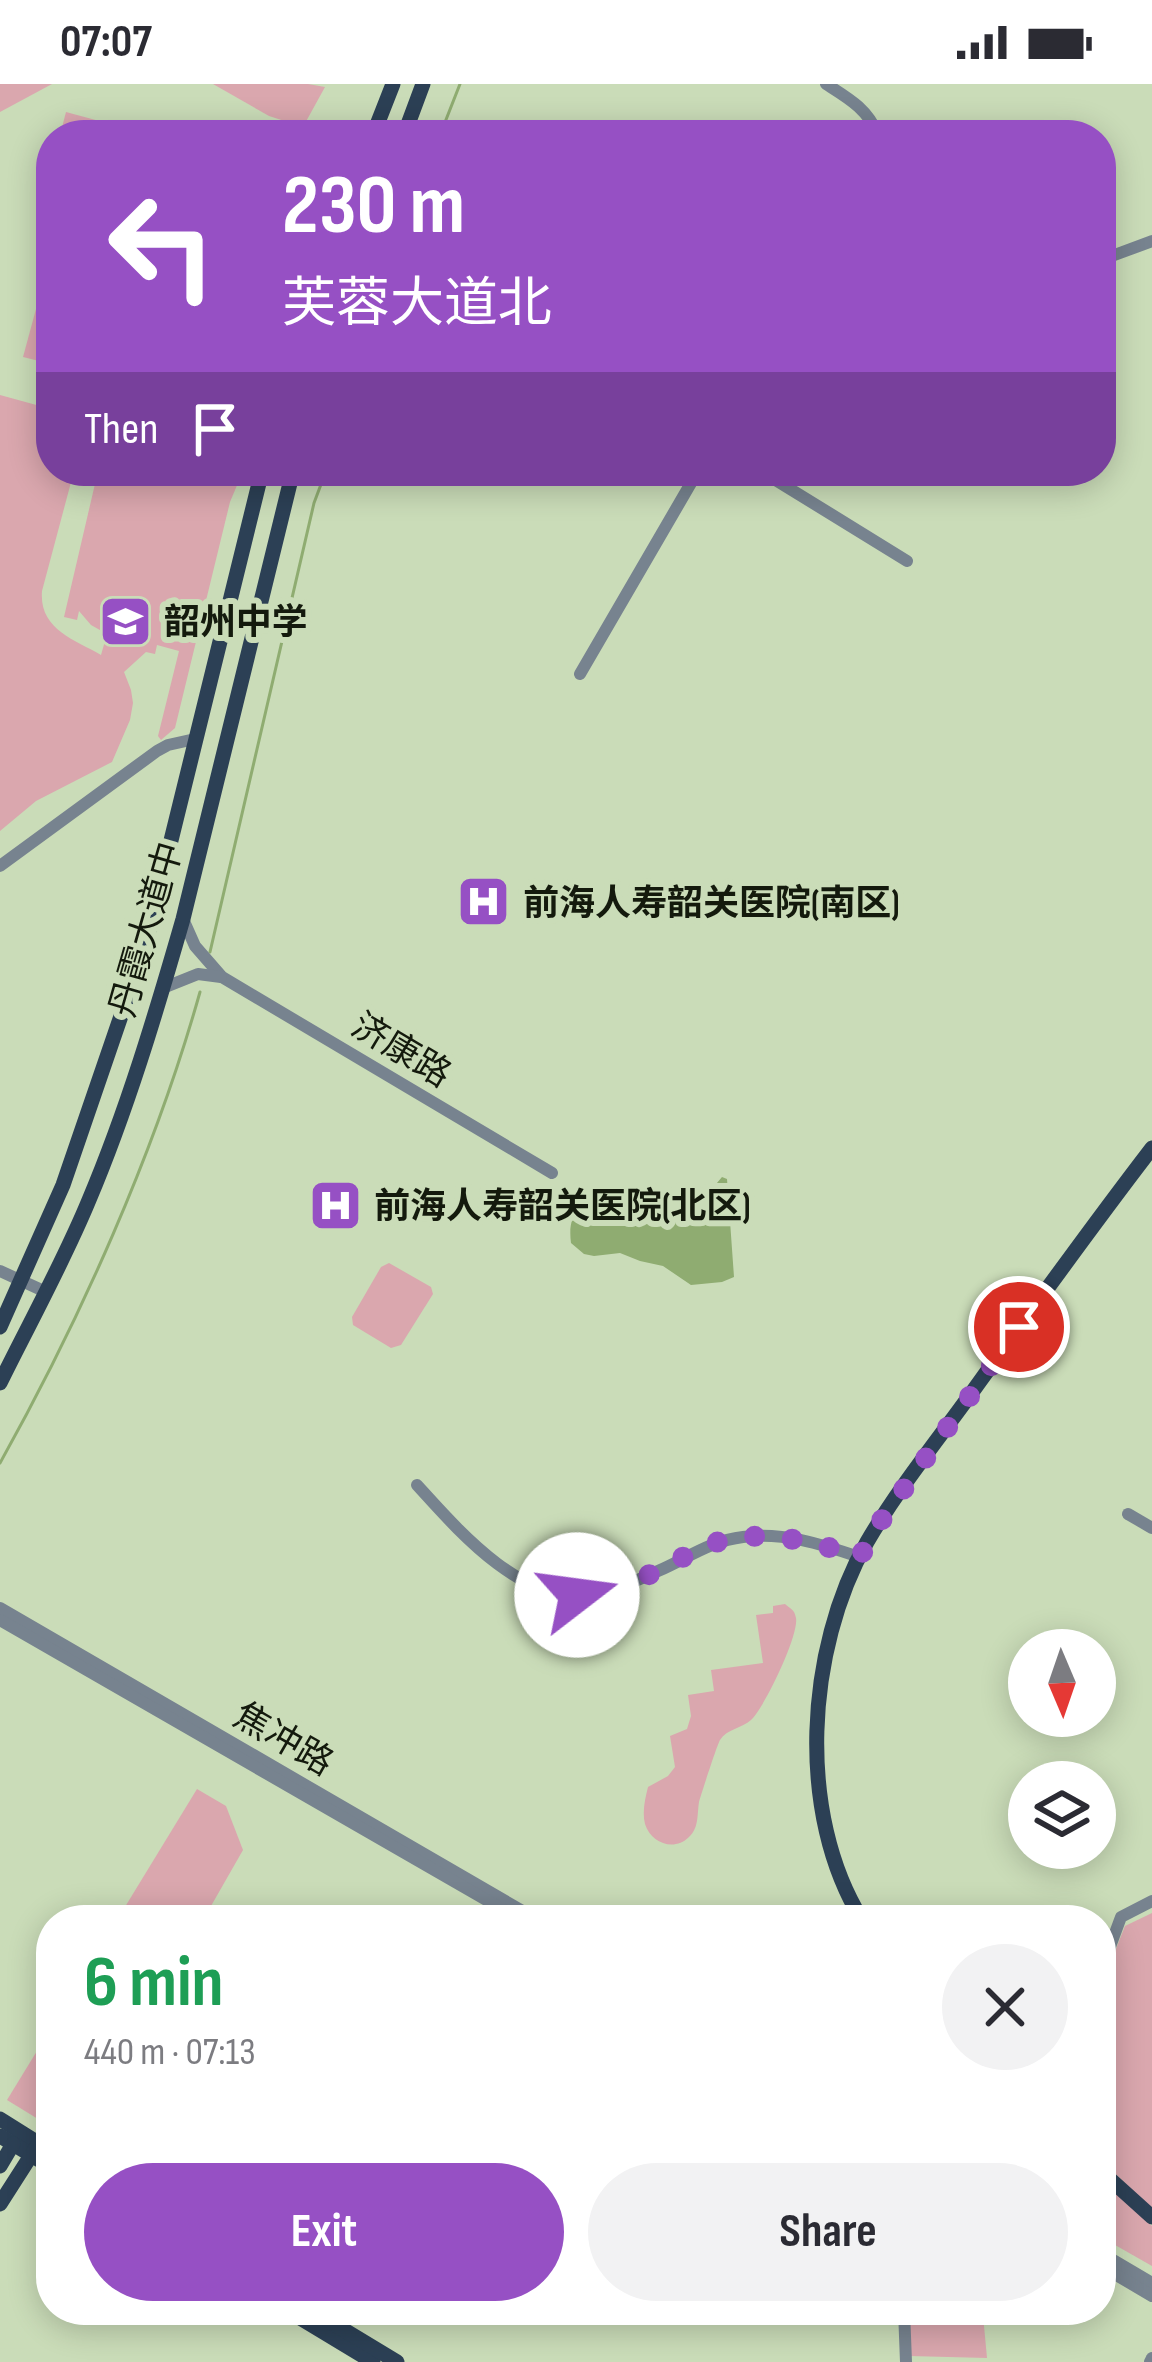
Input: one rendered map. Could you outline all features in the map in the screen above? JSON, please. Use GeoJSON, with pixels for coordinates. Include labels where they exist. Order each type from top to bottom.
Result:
{"type":"FeatureCollection","features":[{"type":"Feature","properties":{"kind":"main road"},"geometry":{"type":"LineString","coordinates":[[379,120],[393,84]]}},
{"type":"Feature","properties":{"kind":"main road"},"geometry":{"type":"LineString","coordinates":[[410,120],[423,84]]}},
{"type":"Feature","properties":{"kind":"main road","name":"丹霞大道中"},"geometry":{"type":"LineString","coordinates":[[0,1328],[63,1185],[146,946],[258,486]]}},
{"type":"Feature","properties":{"kind":"main road","name":"丹霞大道中"},"geometry":{"type":"LineString","coordinates":[[0,1383],[91,1195],[163,988],[289,486]]}},
{"type":"Feature","properties":{"kind":"main road"},"geometry":{"type":"LineString","coordinates":[[853,1905],[830,1849],[819,1791],[820,1707],[837,1612],[876,1528],[1072,1252],[1152,1148]]}},
{"type":"Feature","properties":{"kind":"main road"},"geometry":{"type":"LineString","coordinates":[[0,2119],[11,2137],[0,2166]]}},
{"type":"Feature","properties":{"kind":"main road"},"geometry":{"type":"LineString","coordinates":[[0,2204],[36,2155]]}},
{"type":"Feature","properties":{"kind":"main road"},"geometry":{"type":"LineString","coordinates":[[1116,2185],[1152,2217]]}},
{"type":"Feature","properties":{"kind":"main road"},"geometry":{"type":"LineString","coordinates":[[312,2325],[373,2362]]}},
{"type":"Feature","properties":{"kind":"main road"},"geometry":{"type":"LineString","coordinates":[[336,2325],[397,2362]]}},
{"type":"Feature","properties":{"kind":"street"},"geometry":{"type":"LineString","coordinates":[[826,84],[858,105],[871,120]]}},
{"type":"Feature","properties":{"kind":"street"},"geometry":{"type":"LineString","coordinates":[[1116,255],[1152,242]]}},
{"type":"Feature","properties":{"kind":"street"},"geometry":{"type":"LineString","coordinates":[[580,674],[689,486]]}},
{"type":"Feature","properties":{"kind":"street"},"geometry":{"type":"LineString","coordinates":[[784,486],[907,561]]}},
{"type":"Feature","properties":{"kind":"street"},"geometry":{"type":"LineString","coordinates":[[0,866],[157,751],[196,739]]}},
{"type":"Feature","properties":{"kind":"street","name":"济康路"},"geometry":{"type":"LineString","coordinates":[[182,919],[196,946],[222,977],[552,1173]]}},
{"type":"Feature","properties":{"kind":"street"},"geometry":{"type":"LineString","coordinates":[[163,988],[198,974],[222,977]]}},
{"type":"Feature","properties":{"kind":"street"},"geometry":{"type":"LineString","coordinates":[[0,1271],[46,1292]]}},
{"type":"Feature","properties":{"kind":"street"},"geometry":{"type":"LineString","coordinates":[[417,1485],[490,1558],[515,1575],[565,1594],[609,1591],[718,1541],[745,1537],[802,1539],[860,1557]]}},
{"type":"Feature","properties":{"kind":"street"},"geometry":{"type":"LineString","coordinates":[[1128,1514],[1152,1528]]}},
{"type":"Feature","properties":{"kind":"street","name":"焦冲路"},"geometry":{"type":"LineString","coordinates":[[0,1608],[512,1905]]}},
{"type":"Feature","properties":{"kind":"street","name":"焦冲路"},"geometry":{"type":"LineString","coordinates":[[0,1619],[494,1905]]}},
{"type":"Feature","properties":{"kind":"street"},"geometry":{"type":"LineString","coordinates":[[1116,1930],[1121,1917],[1152,1901]]}},
{"type":"Feature","properties":{"kind":"street"},"geometry":{"type":"LineString","coordinates":[[1116,2262],[1152,2283]]}},
{"type":"Feature","properties":{"kind":"street"},"geometry":{"type":"LineString","coordinates":[[1116,2275],[1152,2296]]}},
{"type":"Feature","properties":{"kind":"street"},"geometry":{"type":"LineString","coordinates":[[903,2325],[906,2362]]}},
{"type":"Feature","properties":{"kind":"shaded area"},"geometry":{"type":"Polygon","coordinates":[[[0,84],[52,84],[0,112],[0,84]]]}},
{"type":"Feature","properties":{"kind":"shaded area"},"geometry":{"type":"Polygon","coordinates":[[[213,84],[325,87],[307,120],[269,116],[213,84]]]}},
{"type":"Feature","properties":{"kind":"shaded area"},"geometry":{"type":"Polygon","coordinates":[[[66,112],[96,120],[64,120],[66,112]]]}},
{"type":"Feature","properties":{"kind":"shaded area"},"geometry":{"type":"Polygon","coordinates":[[[36,309],[36,360],[23,357],[36,309]]]}},
{"type":"Feature","properties":{"kind":"shaded area"},"geometry":{"type":"Polygon","coordinates":[[[0,395],[36,405],[36,486],[70,486],[42,591],[46,615],[69,638],[101,655],[107,634],[79,611],[77,620],[64,617],[95,486],[237,486],[175,728],[161,740],[158,736],[179,651],[157,645],[155,654],[146,652],[124,672],[133,703],[112,762],[36,801],[0,831],[0,395]]]}},
{"type":"Feature","properties":{"kind":"shaded area"},"geometry":{"type":"Polygon","coordinates":[[[722,1177],[727,1179],[734,1277],[691,1285],[663,1266],[620,1253],[584,1254],[571,1243],[572,1222],[579,1210],[609,1204],[678,1213],[698,1204],[722,1177]]]}},
{"type":"Feature","properties":{"kind":"shaded area"},"geometry":{"type":"Polygon","coordinates":[[[389,1263],[431,1287],[433,1294],[401,1345],[391,1348],[353,1325],[352,1317],[381,1267],[389,1263]]]}},
{"type":"Feature","properties":{"kind":"shaded area"},"geometry":{"type":"Polygon","coordinates":[[[785,1604],[794,1613],[795,1627],[772,1687],[751,1720],[720,1740],[692,1833],[677,1844],[658,1840],[645,1824],[646,1796],[648,1787],[675,1767],[670,1736],[687,1729],[691,1716],[688,1695],[714,1691],[711,1670],[763,1663],[756,1615],[773,1613],[773,1606],[785,1604]]]}},
{"type":"Feature","properties":{"kind":"shaded area"},"geometry":{"type":"Polygon","coordinates":[[[197,1789],[226,1806],[243,1850],[212,1905],[126,1905],[197,1789]]]}},
{"type":"Feature","properties":{"kind":"shaded area"},"geometry":{"type":"Polygon","coordinates":[[[1152,1913],[1152,2209],[1116,2174],[1116,1949],[1125,1926],[1152,1913]]]}},
{"type":"Feature","properties":{"kind":"shaded area"},"geometry":{"type":"Polygon","coordinates":[[[36,2053],[36,2118],[7,2100],[36,2053]]]}},
{"type":"Feature","properties":{"kind":"shaded area"},"geometry":{"type":"Polygon","coordinates":[[[1116,2193],[1152,2226],[1152,2266],[1116,2246],[1116,2193]]]}},
{"type":"Feature","properties":{"kind":"shaded area"},"geometry":{"type":"Polygon","coordinates":[[[910,2325],[984,2325],[987,2358],[909,2356],[910,2325]]]}},
{"type":"Feature","properties":{"kind":"waterway"},"geometry":{"type":"LineString","coordinates":[[446,120],[460,84]]}},
{"type":"Feature","properties":{"kind":"waterway"},"geometry":{"type":"LineString","coordinates":[[210,952],[320,486]]}},
{"type":"Feature","properties":{"kind":"waterway"},"geometry":{"type":"LineString","coordinates":[[0,1463],[114,1233],[161,1113],[200,992]]}},
{"type":"Feature","properties":{"kind":"place","name":"韶州中学"},"geometry":{"type":"Point","coordinates":[125,621]}},
{"type":"Feature","properties":{"kind":"place","name":"前海人寿韶关医院(南区)"},"geometry":{"type":"Point","coordinates":[484,902]}},
{"type":"Feature","properties":{"kind":"place","name":"前海人寿韶关医院(北区)"},"geometry":{"type":"Point","coordinates":[335,1205]}},
{"type":"Feature","properties":{"kind":"route"},"geometry":{"type":"LineString","coordinates":[[577,1595],[609,1591],[718,1541],[745,1537],[802,1539],[860,1557],[1019,1327]]}}]}
